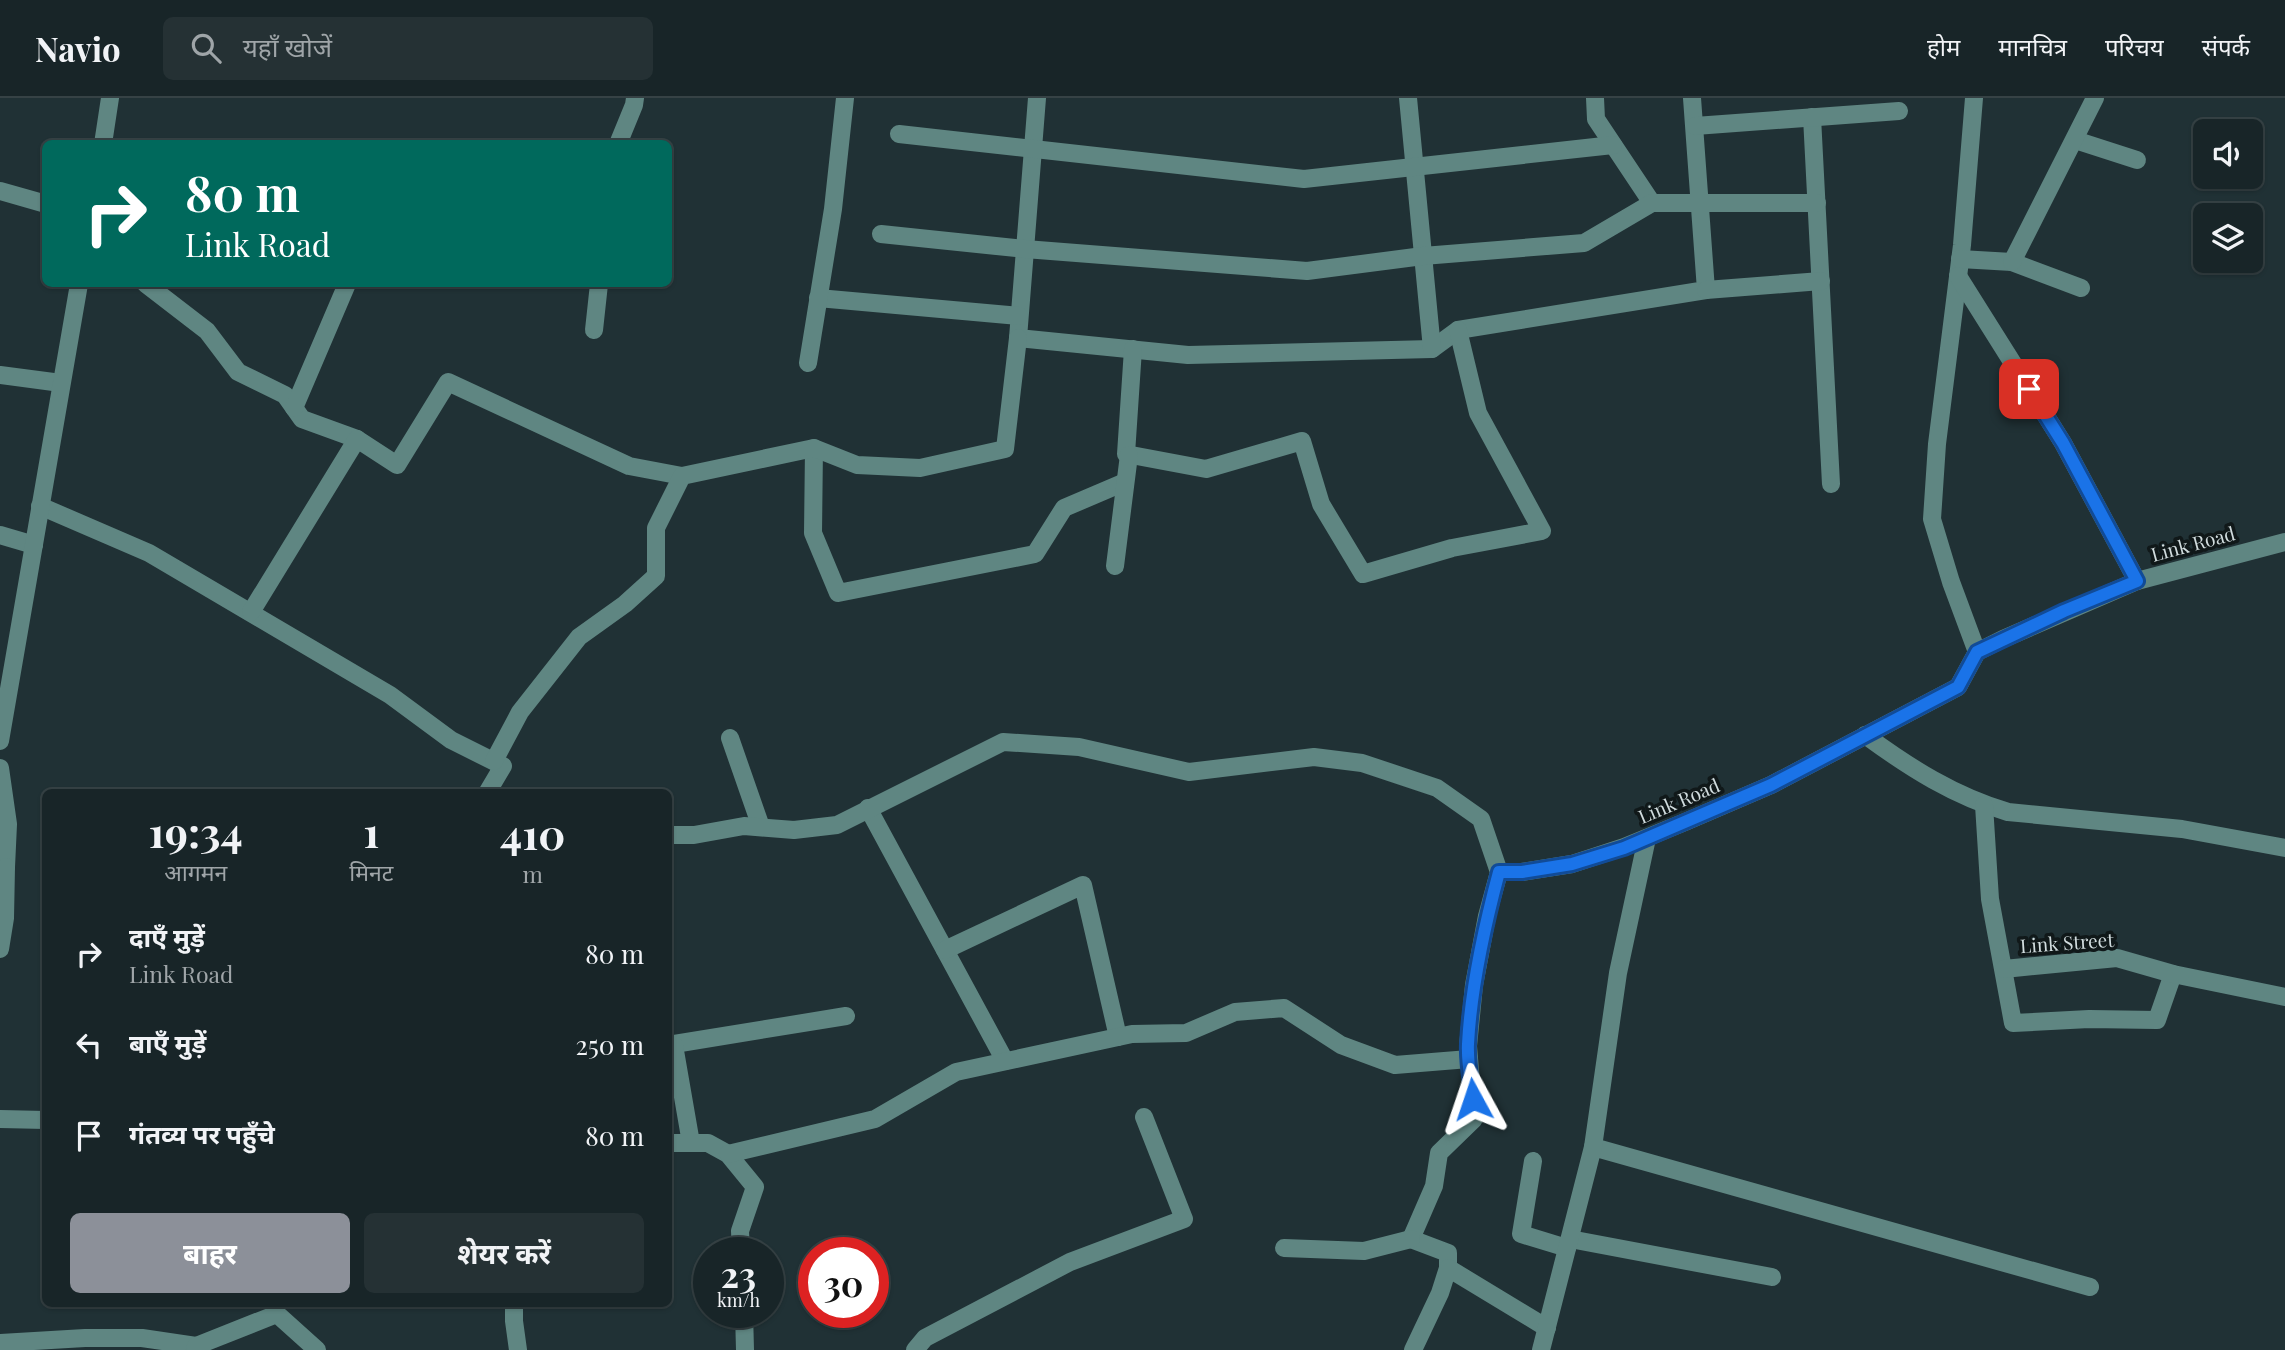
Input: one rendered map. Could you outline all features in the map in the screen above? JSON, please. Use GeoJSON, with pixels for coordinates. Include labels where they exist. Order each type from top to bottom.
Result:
{"type":"FeatureCollection","features":[{"type":"Feature","properties":{"kind":"street"},"geometry":{"type":"LineString","coordinates":[[104,140],[110,98]]}},
{"type":"Feature","properties":{"kind":"street"},"geometry":{"type":"LineString","coordinates":[[620,140],[635,98]]}},
{"type":"Feature","properties":{"kind":"street"},"geometry":{"type":"LineString","coordinates":[[808,363],[832,209],[845,98]]}},
{"type":"Feature","properties":{"kind":"street"},"geometry":{"type":"LineString","coordinates":[[150,287],[207,331],[238,372],[285,396],[302,419],[357,439],[397,465],[448,382],[629,466],[682,476],[814,448],[858,465],[920,468],[1005,449],[1018,338],[1037,98]]}},
{"type":"Feature","properties":{"kind":"street"},"geometry":{"type":"LineString","coordinates":[[1408,98],[1432,349]]}},
{"type":"Feature","properties":{"kind":"street"},"geometry":{"type":"LineString","coordinates":[[1595,98],[1596,119],[1652,203]]}},
{"type":"Feature","properties":{"kind":"street"},"geometry":{"type":"LineString","coordinates":[[1692,98],[1706,290]]}},
{"type":"Feature","properties":{"kind":"street"},"geometry":{"type":"LineString","coordinates":[[1974,98],[1959,267],[1937,444],[1932,519],[1951,582],[1977,652]]}},
{"type":"Feature","properties":{"kind":"street"},"geometry":{"type":"LineString","coordinates":[[2012,262],[2095,98]]}},
{"type":"Feature","properties":{"kind":"street"},"geometry":{"type":"LineString","coordinates":[[1695,126],[1899,111]]}},
{"type":"Feature","properties":{"kind":"street"},"geometry":{"type":"LineString","coordinates":[[1812,117],[1831,484]]}},
{"type":"Feature","properties":{"kind":"street"},"geometry":{"type":"LineString","coordinates":[[899,134],[1304,179],[1613,145]]}},
{"type":"Feature","properties":{"kind":"street"},"geometry":{"type":"LineString","coordinates":[[2075,140],[2137,160]]}},
{"type":"Feature","properties":{"kind":"street"},"geometry":{"type":"LineString","coordinates":[[0,191],[42,203]]}},
{"type":"Feature","properties":{"kind":"street"},"geometry":{"type":"LineString","coordinates":[[881,234],[1025,250],[1307,271],[1423,256],[1584,243],[1652,203],[1816,203]]}},
{"type":"Feature","properties":{"kind":"street"},"geometry":{"type":"LineString","coordinates":[[1959,267],[2012,262],[2081,288]]}},
{"type":"Feature","properties":{"kind":"street"},"geometry":{"type":"LineString","coordinates":[[1959,267],[2063,443],[2137,581]]}},
{"type":"Feature","properties":{"kind":"street"},"geometry":{"type":"LineString","coordinates":[[1018,338],[1188,355],[1432,349],[1458,330],[1706,290],[1821,281]]}},
{"type":"Feature","properties":{"kind":"street"},"geometry":{"type":"LineString","coordinates":[[0,741],[78,287]]}},
{"type":"Feature","properties":{"kind":"street"},"geometry":{"type":"LineString","coordinates":[[294,408],[346,287]]}},
{"type":"Feature","properties":{"kind":"street"},"geometry":{"type":"LineString","coordinates":[[594,330],[599,287]]}},
{"type":"Feature","properties":{"kind":"street"},"geometry":{"type":"LineString","coordinates":[[818,298],[1019,316]]}},
{"type":"Feature","properties":{"kind":"street"},"geometry":{"type":"LineString","coordinates":[[1133,349],[1126,454],[1206,468],[1302,440],[1321,504],[1363,574],[1452,548],[1542,531],[1478,413],[1458,330]]}},
{"type":"Feature","properties":{"kind":"street"},"geometry":{"type":"LineString","coordinates":[[0,375],[61,383]]}},
{"type":"Feature","properties":{"kind":"street"},"geometry":{"type":"LineString","coordinates":[[251,612],[357,439]]}},
{"type":"Feature","properties":{"kind":"street"},"geometry":{"type":"LineString","coordinates":[[814,448],[813,533],[838,593],[1035,554],[1065,508],[1125,482]]}},
{"type":"Feature","properties":{"kind":"street"},"geometry":{"type":"LineString","coordinates":[[1115,566],[1129,455]]}},
{"type":"Feature","properties":{"kind":"street"},"geometry":{"type":"LineString","coordinates":[[494,761],[520,712],[579,637],[625,604],[656,576],[656,528],[682,476]]}},
{"type":"Feature","properties":{"kind":"street"},"geometry":{"type":"LineString","coordinates":[[40,506],[149,553],[390,695],[451,740],[503,766],[489,789]]}},
{"type":"Feature","properties":{"kind":"street"},"geometry":{"type":"LineString","coordinates":[[0,535],[34,545]]}},
{"type":"Feature","properties":{"kind":"street","name":"Link Road"},"geometry":{"type":"LineString","coordinates":[[1499,872],[1522,872],[1572,864],[1647,838],[1771,785],[1958,687],[1977,652],[2064,611],[2137,581],[2285,542]]}},
{"type":"Feature","properties":{"kind":"street"},"geometry":{"type":"LineString","coordinates":[[1865,735],[1939,785],[1984,805],[2008,812],[2182,829],[2285,848]]}},
{"type":"Feature","properties":{"kind":"street"},"geometry":{"type":"LineString","coordinates":[[730,738],[761,827]]}},
{"type":"Feature","properties":{"kind":"street"},"geometry":{"type":"LineString","coordinates":[[672,835],[694,835],[744,826],[794,830],[837,824],[1003,742],[1079,747],[1189,772],[1314,757],[1362,763],[1437,788],[1481,819],[1499,872],[1474,985],[1468,1046],[1474,1119],[1439,1153],[1434,1186],[1411,1239]]}},
{"type":"Feature","properties":{"kind":"street"},"geometry":{"type":"LineString","coordinates":[[0,768],[8,824],[3,867],[5,918],[0,949]]}},
{"type":"Feature","properties":{"kind":"street"},"geometry":{"type":"LineString","coordinates":[[1984,805],[1990,899],[2013,1023],[2090,1019],[2157,1020],[2173,974]]}},
{"type":"Feature","properties":{"kind":"street"},"geometry":{"type":"LineString","coordinates":[[868,808],[1005,1061]]}},
{"type":"Feature","properties":{"kind":"street"},"geometry":{"type":"LineString","coordinates":[[1541,1350],[1593,1147],[1618,972],[1647,838]]}},
{"type":"Feature","properties":{"kind":"street"},"geometry":{"type":"LineString","coordinates":[[945,950],[1083,885],[1118,1037]]}},
{"type":"Feature","properties":{"kind":"street","name":"Link Street"},"geometry":{"type":"LineString","coordinates":[[2004,969],[2117,958],[2173,974],[2285,997]]}},
{"type":"Feature","properties":{"kind":"street"},"geometry":{"type":"LineString","coordinates":[[728,1154],[875,1119],[956,1072],[1132,1034],[1186,1033],[1234,1012],[1284,1007],[1341,1045],[1395,1065],[1469,1059]]}},
{"type":"Feature","properties":{"kind":"street"},"geometry":{"type":"LineString","coordinates":[[672,1045],[846,1016]]}},
{"type":"Feature","properties":{"kind":"street"},"geometry":{"type":"LineString","coordinates":[[672,1050],[691,1143]]}},
{"type":"Feature","properties":{"kind":"street"},"geometry":{"type":"LineString","coordinates":[[915,1350],[925,1338],[1070,1262],[1184,1219],[1144,1117]]}},
{"type":"Feature","properties":{"kind":"street"},"geometry":{"type":"LineString","coordinates":[[0,1119],[42,1120]]}},
{"type":"Feature","properties":{"kind":"street"},"geometry":{"type":"LineString","coordinates":[[672,1143],[708,1143],[728,1154],[755,1187],[740,1237]]}},
{"type":"Feature","properties":{"kind":"street"},"geometry":{"type":"LineString","coordinates":[[1593,1147],[2090,1287]]}},
{"type":"Feature","properties":{"kind":"street"},"geometry":{"type":"LineString","coordinates":[[1533,1161],[1521,1234],[1772,1277]]}},
{"type":"Feature","properties":{"kind":"street"},"geometry":{"type":"LineString","coordinates":[[1284,1248],[1364,1251],[1411,1239],[1448,1253],[1448,1268],[1440,1293],[1413,1350]]}},
{"type":"Feature","properties":{"kind":"street"},"geometry":{"type":"LineString","coordinates":[[1448,1268],[1547,1328]]}},
{"type":"Feature","properties":{"kind":"street"},"geometry":{"type":"LineString","coordinates":[[514,1307],[518,1350]]}},
{"type":"Feature","properties":{"kind":"street"},"geometry":{"type":"LineString","coordinates":[[0,1343],[142,1338],[195,1348],[277,1309],[317,1350]]}},
{"type":"Feature","properties":{"kind":"street"},"geometry":{"type":"LineString","coordinates":[[744,1328],[745,1350]]}},
{"type":"Feature","properties":{"kind":"route"},"geometry":{"type":"LineString","coordinates":[[1473,1099],[1468,1046],[1474,985],[1499,872],[1522,872],[1572,864],[1624,848],[1771,785],[1958,687],[1977,652],[2064,611],[2137,581],[2063,443],[2029,389]]}}]}
